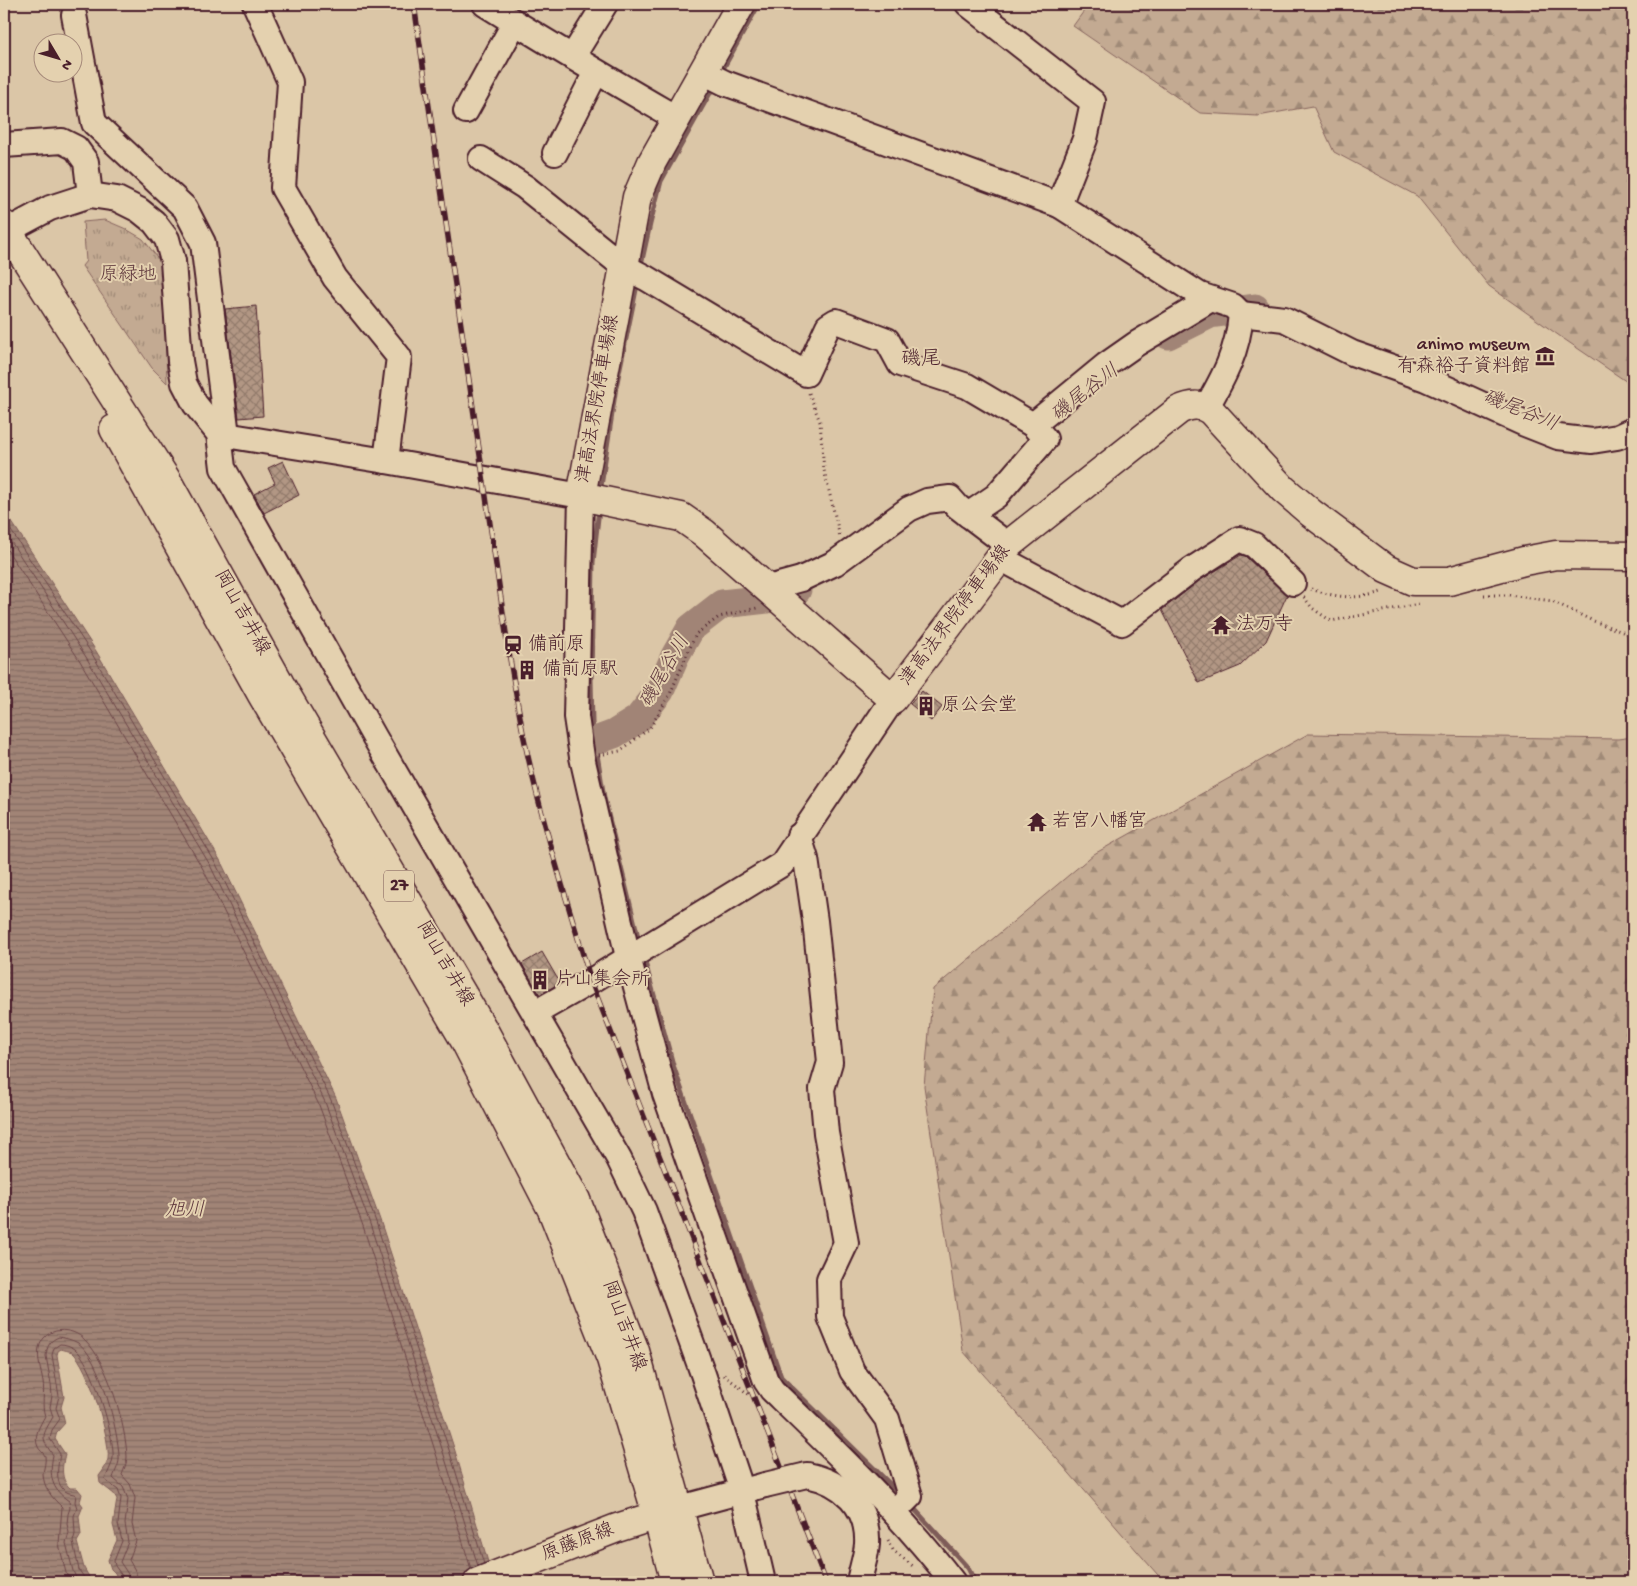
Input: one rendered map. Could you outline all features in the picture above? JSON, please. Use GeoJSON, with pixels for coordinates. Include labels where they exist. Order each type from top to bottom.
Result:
{"type":"FeatureCollection","features":[{"type":"Feature","properties":{"kind":"main road","name":"津高法界院停車場線"},"geometry":{"type":"LineString","coordinates":[[741,4],[712,77],[676,118],[652,162],[637,197],[634,272],[592,498],[681,517],[704,532],[893,699],[1004,552],[1179,410],[1189,406],[1206,408]]}},
{"type":"Feature","properties":{"kind":"main road","name":"岡山吉井線"},"geometry":{"type":"LineString","coordinates":[[6,228],[166,480],[280,684],[483,1029],[576,1200],[635,1351],[658,1439],[675,1582]]}},
{"type":"Feature","properties":{"kind":"main road"},"geometry":{"type":"LineString","coordinates":[[1206,408],[1215,415],[1283,489],[1311,513],[1386,569],[1413,581],[1449,581],[1524,561],[1556,555],[1633,556]]}},
{"type":"Feature","properties":{"kind":"main road","name":"岡山吉井線"},"geometry":{"type":"LineString","coordinates":[[668,1511],[699,1582]]}},
{"type":"Feature","properties":{"kind":"main road","name":"原藤原線"},"geometry":{"type":"LineString","coordinates":[[478,1582],[618,1528],[668,1511]]}},
{"type":"Feature","properties":{"kind":"street"},"geometry":{"type":"LineString","coordinates":[[255,4],[290,82],[283,188],[335,278],[399,356],[386,461]]}},
{"type":"Feature","properties":{"kind":"street"},"geometry":{"type":"LineString","coordinates":[[485,4],[573,56],[596,72],[676,118]]}},
{"type":"Feature","properties":{"kind":"street"},"geometry":{"type":"LineString","coordinates":[[573,56],[604,4]]}},
{"type":"Feature","properties":{"kind":"street"},"geometry":{"type":"LineString","coordinates":[[968,4],[1093,102],[1085,139],[1059,206]]}},
{"type":"Feature","properties":{"kind":"street"},"geometry":{"type":"LineString","coordinates":[[74,15],[94,123],[185,208],[204,243],[223,434],[223,468],[375,738],[619,1159],[644,1211],[703,1374],[738,1479]]}},
{"type":"Feature","properties":{"kind":"street"},"geometry":{"type":"LineString","coordinates":[[466,111],[515,22]]}},
{"type":"Feature","properties":{"kind":"street"},"geometry":{"type":"LineString","coordinates":[[555,153],[596,72]]}},
{"type":"Feature","properties":{"kind":"street"},"geometry":{"type":"LineString","coordinates":[[712,77],[1059,206],[1200,295],[1231,308],[1284,319],[1352,353],[1426,379],[1558,437],[1592,441],[1617,437],[1633,430]]}},
{"type":"Feature","properties":{"kind":"street"},"geometry":{"type":"LineString","coordinates":[[4,145],[62,141],[76,148],[86,162],[90,195]]}},
{"type":"Feature","properties":{"kind":"street"},"geometry":{"type":"LineString","coordinates":[[481,159],[525,187],[634,272],[806,374],[828,326],[836,321],[887,340],[900,364],[967,386],[1037,430],[1045,439],[996,496],[960,508]]}},
{"type":"Feature","properties":{"kind":"street"},"geometry":{"type":"LineString","coordinates":[[6,228],[50,208],[90,195],[117,200],[139,210],[154,222],[167,239],[173,261],[180,361],[184,383],[195,404],[223,434],[592,498],[576,717],[582,757],[637,952],[665,1094],[766,1381],[772,1390],[854,1470],[902,1504]]}},
{"type":"Feature","properties":{"kind":"street"},"geometry":{"type":"LineString","coordinates":[[1206,408],[1225,375],[1237,343],[1231,308]]}},
{"type":"Feature","properties":{"kind":"street"},"geometry":{"type":"LineString","coordinates":[[1037,430],[1056,405],[1128,350],[1231,308]]}},
{"type":"Feature","properties":{"kind":"street"},"geometry":{"type":"LineString","coordinates":[[774,594],[845,557],[909,509],[927,501],[950,498],[1004,552],[1122,623],[1192,570],[1239,539],[1254,544],[1293,583]]}},
{"type":"Feature","properties":{"kind":"street"},"geometry":{"type":"LineString","coordinates":[[535,1013],[591,981],[782,864],[799,836],[893,699]]}},
{"type":"Feature","properties":{"kind":"street"},"geometry":{"type":"LineString","coordinates":[[799,836],[806,859],[815,921],[830,1062],[822,1089],[826,1133],[846,1243],[829,1279],[830,1317],[852,1371],[887,1418],[902,1504],[926,1547],[953,1582]]}},
{"type":"Feature","properties":{"kind":"street"},"geometry":{"type":"LineString","coordinates":[[668,1511],[807,1475],[823,1478],[841,1488],[855,1501],[859,1509],[866,1531],[867,1545],[859,1582]]}},
{"type":"Feature","properties":{"kind":"street"},"geometry":{"type":"LineString","coordinates":[[745,1506],[763,1582]]}},
{"type":"Feature","properties":{"kind":"path"},"geometry":{"type":"LineString","coordinates":[[806,374],[807,388],[820,422],[824,470],[845,557]]}},
{"type":"Feature","properties":{"kind":"path"},"geometry":{"type":"LineString","coordinates":[[602,754],[620,751],[650,728],[670,694],[696,634],[719,617],[774,594]]}},
{"type":"Feature","properties":{"kind":"green space"},"geometry":{"type":"Polygon","coordinates":[[[1089,4],[1633,4],[1633,386],[1489,286],[1417,196],[1334,152],[1313,106],[1258,116],[1200,113],[1073,26],[1089,4]]]}},
{"type":"Feature","properties":{"kind":"green space","name":"原緑地"},"geometry":{"type":"Polygon","coordinates":[[[105,220],[143,239],[160,261],[164,287],[167,383],[152,368],[82,266],[86,261],[83,222],[105,220]]]}},
{"type":"Feature","properties":{"kind":"green space"},"geometry":{"type":"Polygon","coordinates":[[[1308,734],[1618,739],[1633,737],[1633,1582],[1164,1582],[963,1351],[924,1086],[933,989],[1094,854],[1308,734]]]}},
{"type":"Feature","properties":{"kind":"water","name":"旭川"},"geometry":{"type":"Polygon","coordinates":[[[4,510],[96,651],[220,860],[336,1098],[380,1220],[455,1451],[494,1582],[119,1582],[108,1560],[117,1540],[113,1525],[117,1499],[114,1494],[100,1483],[99,1476],[105,1468],[108,1459],[106,1436],[97,1403],[85,1371],[72,1352],[61,1349],[57,1355],[64,1397],[61,1407],[65,1423],[57,1432],[55,1439],[65,1454],[63,1476],[65,1481],[70,1488],[77,1488],[82,1494],[80,1502],[83,1506],[79,1516],[81,1535],[77,1542],[84,1568],[92,1582],[4,1582],[4,510]]]}},
{"type":"Feature","properties":{"kind":"building"},"geometry":{"type":"Polygon","coordinates":[[[256,306],[263,416],[239,418],[225,309],[256,306]]]}},
{"type":"Feature","properties":{"kind":"building"},"geometry":{"type":"Polygon","coordinates":[[[283,461],[299,495],[264,513],[254,494],[275,483],[268,468],[283,461]]]}},
{"type":"Feature","properties":{"kind":"building","name":"法万寺"},"geometry":{"type":"Polygon","coordinates":[[[1241,555],[1245,556],[1287,595],[1266,641],[1240,666],[1199,683],[1162,610],[1199,581],[1241,555]]]}},
{"type":"Feature","properties":{"kind":"building","name":"原公会堂"},"geometry":{"type":"Polygon","coordinates":[[[922,691],[942,707],[931,721],[910,704],[922,691]]]}},
{"type":"Feature","properties":{"kind":"building"},"geometry":{"type":"Polygon","coordinates":[[[542,952],[560,983],[540,995],[522,964],[542,952]]]}},
{"type":"Feature","properties":{"kind":"waterway"},"geometry":{"type":"LineString","coordinates":[[720,74],[759,4]]}},
{"type":"Feature","properties":{"kind":"waterway"},"geometry":{"type":"LineString","coordinates":[[640,269],[661,181],[715,84]]}},
{"type":"Feature","properties":{"kind":"waterway"},"geometry":{"type":"LineString","coordinates":[[600,493],[616,387],[638,280]]}},
{"type":"Feature","properties":{"kind":"waterway","name":"磯尾谷川"},"geometry":{"type":"LineString","coordinates":[[1168,335],[1210,314],[1255,308]]}},
{"type":"Feature","properties":{"kind":"waterway"},"geometry":{"type":"LineString","coordinates":[[599,509],[593,562],[592,723],[604,798],[640,945]]}},
{"type":"Feature","properties":{"kind":"waterway","name":"磯尾谷川"},"geometry":{"type":"LineString","coordinates":[[595,741],[614,734],[638,719],[660,691],[675,656],[691,628],[722,604],[767,599],[797,590]]}},
{"type":"Feature","properties":{"kind":"waterway"},"geometry":{"type":"LineString","coordinates":[[643,955],[673,1065],[781,1377],[899,1493]]}},
{"type":"Feature","properties":{"kind":"waterway"},"geometry":{"type":"LineString","coordinates":[[910,1504],[968,1568],[975,1582]]}},
{"type":"Feature","properties":{"kind":"railway"},"geometry":{"type":"LineString","coordinates":[[414,4],[508,647],[524,738],[538,799],[591,981],[826,1582]]}},
{"type":"Feature","properties":{"kind":"place","name":"animo museum 有森裕子資料館"},"geometry":{"type":"Point","coordinates":[1545,356]}},
{"type":"Feature","properties":{"kind":"place","name":"法万寺"},"geometry":{"type":"Point","coordinates":[1221,625]}},
{"type":"Feature","properties":{"kind":"place","name":"備前原"},"geometry":{"type":"Point","coordinates":[513,645]}},
{"type":"Feature","properties":{"kind":"place","name":"備前原駅"},"geometry":{"type":"Point","coordinates":[527,670]}},
{"type":"Feature","properties":{"kind":"place","name":"原公会堂"},"geometry":{"type":"Point","coordinates":[926,706]}},
{"type":"Feature","properties":{"kind":"place","name":"若宮八幡宮"},"geometry":{"type":"Point","coordinates":[1037,822]}},
{"type":"Feature","properties":{"kind":"place","name":"片山集会所"},"geometry":{"type":"Point","coordinates":[540,980]}},
{"type":"Feature","properties":{"kind":"district","name":"磯尾"},"geometry":{"type":"Point","coordinates":[921,360]}}]}
